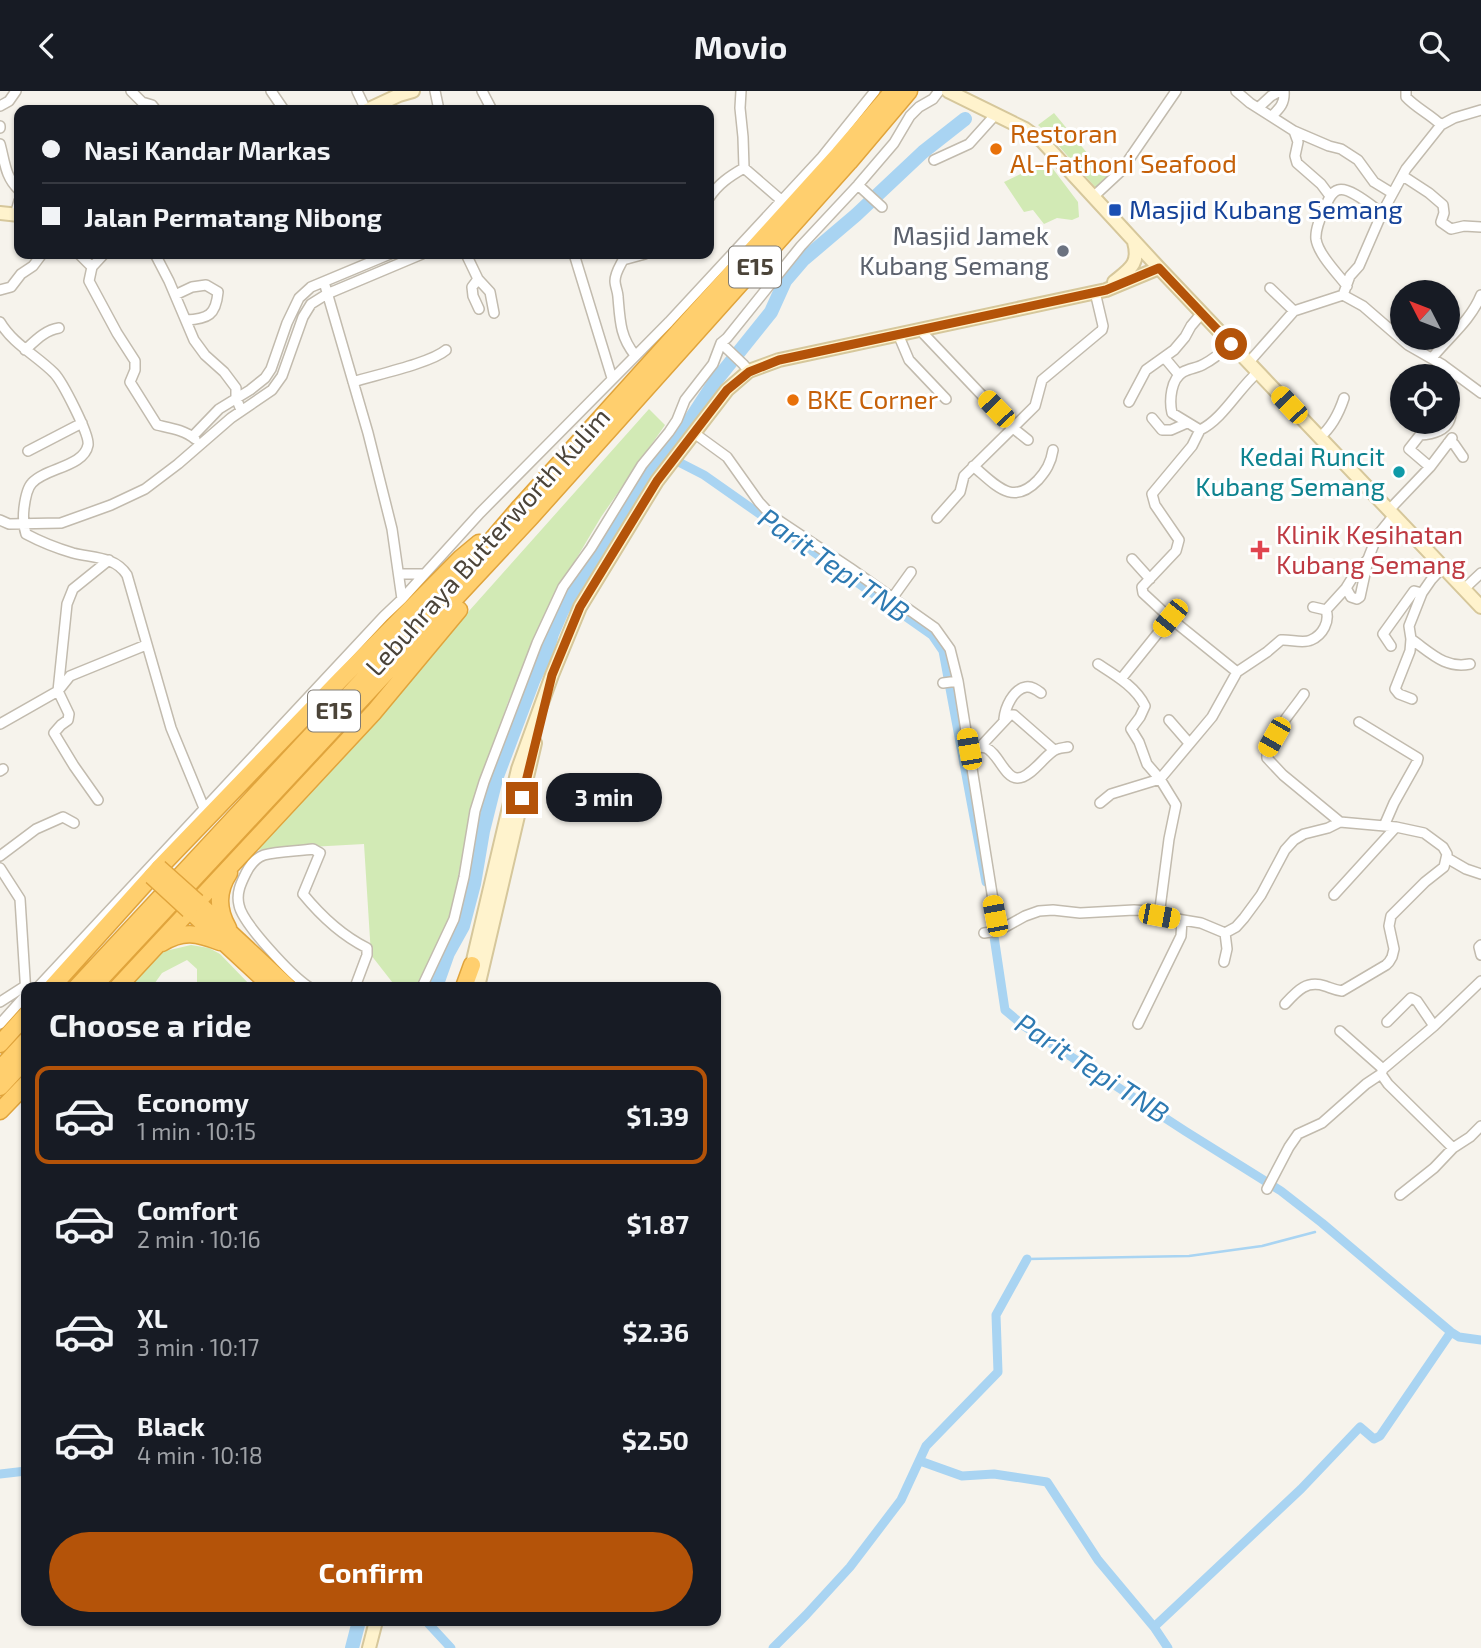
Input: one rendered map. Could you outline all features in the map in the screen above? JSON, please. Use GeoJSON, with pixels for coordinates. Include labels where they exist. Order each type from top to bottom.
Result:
{"type":"FeatureCollection","features":[{"type":"Feature","properties":{"kind":"highway","name":"Lebuhraya Butterworth Kulim"},"geometry":{"type":"LineString","coordinates":[[98,982],[594,436],[893,91]]}},
{"type":"Feature","properties":{"kind":"highway","name":"Lebuhraya Butterworth Kulim"},"geometry":{"type":"LineString","coordinates":[[594,436],[849,162],[909,91]]}},
{"type":"Feature","properties":{"kind":"highway","name":"Lebuhraya Butterworth Kulim"},"geometry":{"type":"LineString","coordinates":[[82,982],[478,556],[526,512]]}},
{"type":"Feature","properties":{"kind":"highway"},"geometry":{"type":"LineString","coordinates":[[57,982],[156,872],[461,558],[526,512]]}},
{"type":"Feature","properties":{"kind":"highway"},"geometry":{"type":"LineString","coordinates":[[123,982],[374,712],[485,580],[526,512]]}},
{"type":"Feature","properties":{"kind":"highway"},"geometry":{"type":"LineString","coordinates":[[244,851],[222,884],[219,902],[229,940],[267,982]]}},
{"type":"Feature","properties":{"kind":"highway"},"geometry":{"type":"LineString","coordinates":[[156,872],[229,940],[282,982]]}},
{"type":"Feature","properties":{"kind":"highway"},"geometry":{"type":"LineString","coordinates":[[156,947],[171,937],[189,933],[229,940]]}},
{"type":"Feature","properties":{"kind":"highway"},"geometry":{"type":"LineString","coordinates":[[467,982],[472,965]]}},
{"type":"Feature","properties":{"kind":"highway"},"geometry":{"type":"LineString","coordinates":[[0,1044],[21,1021]]}},
{"type":"Feature","properties":{"kind":"highway"},"geometry":{"type":"LineString","coordinates":[[0,1069],[21,1046]]}},
{"type":"Feature","properties":{"kind":"highway"},"geometry":{"type":"LineString","coordinates":[[0,1087],[21,1064]]}},
{"type":"Feature","properties":{"kind":"highway"},"geometry":{"type":"LineString","coordinates":[[4,1106],[21,1088]]}},
{"type":"Feature","properties":{"kind":"main road"},"geometry":{"type":"LineString","coordinates":[[378,105],[413,91]]}},
{"type":"Feature","properties":{"kind":"main road"},"geometry":{"type":"LineString","coordinates":[[948,91],[1026,129],[1042,141],[1481,607]]}},
{"type":"Feature","properties":{"kind":"main road"},"geometry":{"type":"LineString","coordinates":[[1100,291],[1131,268],[1136,260],[1135,242]]}},
{"type":"Feature","properties":{"kind":"main road"},"geometry":{"type":"LineString","coordinates":[[472,965],[518,769],[580,607],[657,481],[746,367],[1100,291],[1159,268]]}},
{"type":"Feature","properties":{"kind":"main road"},"geometry":{"type":"LineString","coordinates":[[479,982],[552,675]]}},
{"type":"Feature","properties":{"kind":"main road"},"geometry":{"type":"LineString","coordinates":[[369,1648],[375,1626]]}},
{"type":"Feature","properties":{"kind":"street"},"geometry":{"type":"LineString","coordinates":[[0,106],[9,101],[16,91]]}},
{"type":"Feature","properties":{"kind":"street"},"geometry":{"type":"LineString","coordinates":[[131,91],[142,102],[152,105]]}},
{"type":"Feature","properties":{"kind":"street"},"geometry":{"type":"LineString","coordinates":[[741,91],[744,167],[781,200]]}},
{"type":"Feature","properties":{"kind":"street"},"geometry":{"type":"LineString","coordinates":[[43,982],[480,513],[669,322],[822,157],[875,91]]}},
{"type":"Feature","properties":{"kind":"street"},"geometry":{"type":"LineString","coordinates":[[424,982],[454,919],[475,811],[484,782],[523,677],[562,587],[591,548],[642,465],[677,420],[685,400],[713,364],[727,338],[801,246],[862,188],[910,116],[933,99],[939,91]]}},
{"type":"Feature","properties":{"kind":"street"},"geometry":{"type":"LineString","coordinates":[[1093,197],[1121,171],[1176,91]]}},
{"type":"Feature","properties":{"kind":"street"},"geometry":{"type":"LineString","coordinates":[[1236,91],[1294,131],[1341,149],[1358,160],[1374,182],[1392,193]]}},
{"type":"Feature","properties":{"kind":"street"},"geometry":{"type":"LineString","coordinates":[[1258,108],[1271,96],[1282,91],[1285,100],[1272,116]]}},
{"type":"Feature","properties":{"kind":"street"},"geometry":{"type":"LineString","coordinates":[[1406,91],[1406,97],[1412,103],[1441,125]]}},
{"type":"Feature","properties":{"kind":"street"},"geometry":{"type":"LineString","coordinates":[[1231,344],[1202,366],[1179,375],[1174,384],[1170,405],[1172,413],[1200,430],[1217,418],[1251,378],[1253,367],[1294,311],[1345,290],[1350,277],[1359,266],[1392,193],[1441,125],[1481,110]]}},
{"type":"Feature","properties":{"kind":"street"},"geometry":{"type":"LineString","coordinates":[[934,160],[969,144],[993,112]]}},
{"type":"Feature","properties":{"kind":"street"},"geometry":{"type":"LineString","coordinates":[[1294,131],[1298,142],[1295,156],[1297,163],[1321,184],[1330,196]]}},
{"type":"Feature","properties":{"kind":"street"},"geometry":{"type":"LineString","coordinates":[[0,144],[8,176],[14,185]]}},
{"type":"Feature","properties":{"kind":"street"},"geometry":{"type":"LineString","coordinates":[[714,190],[725,179],[744,167]]}},
{"type":"Feature","properties":{"kind":"street"},"geometry":{"type":"LineString","coordinates":[[1403,176],[1443,205],[1441,222],[1446,227],[1481,227]]}},
{"type":"Feature","properties":{"kind":"street"},"geometry":{"type":"LineString","coordinates":[[862,188],[881,205]]}},
{"type":"Feature","properties":{"kind":"street"},"geometry":{"type":"LineString","coordinates":[[1382,213],[1346,189],[1339,190],[1330,196],[1316,236],[1317,242],[1345,290],[1408,345],[1440,364]]}},
{"type":"Feature","properties":{"kind":"street"},"geometry":{"type":"LineString","coordinates":[[0,290],[11,287],[38,259]]}},
{"type":"Feature","properties":{"kind":"street"},"geometry":{"type":"LineString","coordinates":[[84,259],[92,267]]}},
{"type":"Feature","properties":{"kind":"street"},"geometry":{"type":"LineString","coordinates":[[99,259],[92,267],[89,281],[135,361],[130,382],[157,425],[183,431],[200,445]]}},
{"type":"Feature","properties":{"kind":"street"},"geometry":{"type":"LineString","coordinates":[[157,259],[194,340],[236,388],[236,398],[241,410]]}},
{"type":"Feature","properties":{"kind":"street"},"geometry":{"type":"LineString","coordinates":[[192,436],[219,409],[265,378],[299,298],[311,288],[378,259]]}},
{"type":"Feature","properties":{"kind":"street"},"geometry":{"type":"LineString","coordinates":[[0,520],[9,524],[23,520],[61,523],[145,489],[241,410],[272,390],[282,376],[303,317],[311,304],[327,294],[410,259]]}},
{"type":"Feature","properties":{"kind":"street"},"geometry":{"type":"LineString","coordinates":[[468,259],[478,279],[490,292],[494,313]]}},
{"type":"Feature","properties":{"kind":"street"},"geometry":{"type":"LineString","coordinates":[[576,259],[612,378]]}},
{"type":"Feature","properties":{"kind":"street"},"geometry":{"type":"LineString","coordinates":[[627,259],[623,260],[615,281],[620,328],[625,342],[635,355]]}},
{"type":"Feature","properties":{"kind":"street"},"geometry":{"type":"LineString","coordinates":[[478,279],[472,287],[479,309]]}},
{"type":"Feature","properties":{"kind":"street"},"geometry":{"type":"LineString","coordinates":[[324,282],[354,382],[392,529],[402,599]]}},
{"type":"Feature","properties":{"kind":"street"},"geometry":{"type":"LineString","coordinates":[[175,295],[206,285],[218,292],[217,306],[211,314],[202,320],[186,320]]}},
{"type":"Feature","properties":{"kind":"street"},"geometry":{"type":"LineString","coordinates":[[1270,288],[1294,311]]}},
{"type":"Feature","properties":{"kind":"street"},"geometry":{"type":"LineString","coordinates":[[937,518],[960,492],[964,476],[1036,404],[1042,380],[1102,330],[1100,291]]}},
{"type":"Feature","properties":{"kind":"street"},"geometry":{"type":"LineString","coordinates":[[1432,358],[1477,306],[1481,295]]}},
{"type":"Feature","properties":{"kind":"street"},"geometry":{"type":"LineString","coordinates":[[1129,402],[1146,370],[1174,350],[1202,313]]}},
{"type":"Feature","properties":{"kind":"street"},"geometry":{"type":"LineString","coordinates":[[0,322],[5,331],[25,350],[56,375],[82,423],[88,440],[84,454],[75,461],[42,475],[30,484],[24,502],[23,520],[26,534],[42,543],[109,560],[122,567],[127,575],[172,728],[204,808]]}},
{"type":"Feature","properties":{"kind":"street"},"geometry":{"type":"LineString","coordinates":[[25,350],[41,336],[59,328]]}},
{"type":"Feature","properties":{"kind":"street"},"geometry":{"type":"LineString","coordinates":[[920,330],[1013,428],[1028,440]]}},
{"type":"Feature","properties":{"kind":"street"},"geometry":{"type":"LineString","coordinates":[[898,334],[906,357],[946,399]]}},
{"type":"Feature","properties":{"kind":"street"},"geometry":{"type":"LineString","coordinates":[[723,344],[746,367]]}},
{"type":"Feature","properties":{"kind":"street"},"geometry":{"type":"LineString","coordinates":[[354,382],[424,361],[446,350]]}},
{"type":"Feature","properties":{"kind":"street"},"geometry":{"type":"LineString","coordinates":[[1164,357],[1179,375]]}},
{"type":"Feature","properties":{"kind":"street"},"geometry":{"type":"LineString","coordinates":[[1460,378],[1481,393]]}},
{"type":"Feature","properties":{"kind":"street"},"geometry":{"type":"LineString","coordinates":[[1320,437],[1329,430],[1343,398]]}},
{"type":"Feature","properties":{"kind":"street"},"geometry":{"type":"LineString","coordinates":[[1152,418],[1162,430],[1171,430],[1187,423]]}},
{"type":"Feature","properties":{"kind":"street"},"geometry":{"type":"LineString","coordinates":[[28,451],[82,423]]}},
{"type":"Feature","properties":{"kind":"street"},"geometry":{"type":"LineString","coordinates":[[1200,430],[1192,446],[1152,494],[1155,505],[1179,540],[1176,551],[1142,587],[1143,593],[1170,618],[1237,671]]}},
{"type":"Feature","properties":{"kind":"street"},"geometry":{"type":"LineString","coordinates":[[695,433],[727,457],[758,502],[772,516],[935,628],[950,649],[950,682],[969,749],[991,932],[1039,911],[1080,913],[1134,910],[1201,923],[1225,933]]}},
{"type":"Feature","properties":{"kind":"street"},"geometry":{"type":"LineString","coordinates":[[1426,434],[1420,435],[1409,449],[1430,467]]}},
{"type":"Feature","properties":{"kind":"street"},"geometry":{"type":"LineString","coordinates":[[1346,589],[1351,597],[1360,597],[1368,559],[1377,536],[1391,512],[1450,441],[1464,457]]}},
{"type":"Feature","properties":{"kind":"street"},"geometry":{"type":"LineString","coordinates":[[973,466],[996,485],[1016,494],[1028,490],[1047,471],[1054,450]]}},
{"type":"Feature","properties":{"kind":"street"},"geometry":{"type":"LineString","coordinates":[[1132,559],[1150,579]]}},
{"type":"Feature","properties":{"kind":"street"},"geometry":{"type":"LineString","coordinates":[[1326,610],[1368,559]]}},
{"type":"Feature","properties":{"kind":"street"},"geometry":{"type":"LineString","coordinates":[[98,800],[54,733],[68,720],[69,714],[58,691],[67,604],[73,589],[109,560]]}},
{"type":"Feature","properties":{"kind":"street"},"geometry":{"type":"LineString","coordinates":[[1412,699],[1399,694],[1395,689],[1410,652],[1409,626],[1422,593],[1443,567]]}},
{"type":"Feature","properties":{"kind":"street"},"geometry":{"type":"LineString","coordinates":[[893,597],[911,572]]}},
{"type":"Feature","properties":{"kind":"street"},"geometry":{"type":"LineString","coordinates":[[1464,589],[1481,573]]}},
{"type":"Feature","properties":{"kind":"street"},"geometry":{"type":"LineString","coordinates":[[400,574],[424,574]]}},
{"type":"Feature","properties":{"kind":"street"},"geometry":{"type":"LineString","coordinates":[[1391,646],[1383,634],[1414,591],[1422,593]]}},
{"type":"Feature","properties":{"kind":"street"},"geometry":{"type":"LineString","coordinates":[[1313,607],[1326,610]]}},
{"type":"Feature","properties":{"kind":"street"},"geometry":{"type":"LineString","coordinates":[[1100,803],[1111,794],[1160,779],[1212,717],[1237,671],[1281,640],[1311,641],[1327,624],[1326,610]]}},
{"type":"Feature","properties":{"kind":"street"},"geometry":{"type":"LineString","coordinates":[[1121,679],[1170,618]]}},
{"type":"Feature","properties":{"kind":"street"},"geometry":{"type":"LineString","coordinates":[[1411,639],[1442,662],[1460,667],[1470,664]]}},
{"type":"Feature","properties":{"kind":"street"},"geometry":{"type":"LineString","coordinates":[[0,724],[58,691],[70,676],[146,645]]}},
{"type":"Feature","properties":{"kind":"street"},"geometry":{"type":"LineString","coordinates":[[1098,664],[1121,679],[1142,699],[1145,706],[1131,729],[1147,764],[1160,779],[1175,805],[1159,916]]}},
{"type":"Feature","properties":{"kind":"street"},"geometry":{"type":"LineString","coordinates":[[1004,719],[1008,703],[1024,687],[1041,693]]}},
{"type":"Feature","properties":{"kind":"street"},"geometry":{"type":"LineString","coordinates":[[1304,694],[1270,744],[1266,751],[1267,758],[1340,823]]}},
{"type":"Feature","properties":{"kind":"street"},"geometry":{"type":"LineString","coordinates":[[980,747],[1004,719],[1014,715],[1054,750]]}},
{"type":"Feature","properties":{"kind":"street"},"geometry":{"type":"LineString","coordinates":[[1169,720],[1189,743]]}},
{"type":"Feature","properties":{"kind":"street"},"geometry":{"type":"LineString","coordinates":[[1359,722],[1418,758],[1384,826]]}},
{"type":"Feature","properties":{"kind":"street"},"geometry":{"type":"LineString","coordinates":[[969,749],[987,748],[1014,779],[1021,778],[1054,750],[1068,747]]}},
{"type":"Feature","properties":{"kind":"street"},"geometry":{"type":"LineString","coordinates":[[0,856],[36,829],[52,821],[62,817],[74,823]]}},
{"type":"Feature","properties":{"kind":"street"},"geometry":{"type":"LineString","coordinates":[[1225,933],[1236,927],[1244,918],[1261,895],[1285,850],[1294,839],[1304,834],[1340,823],[1395,827],[1418,830],[1446,850],[1444,867],[1391,916],[1389,926],[1394,953],[1386,965],[1342,991],[1307,985],[1285,1004]]}},
{"type":"Feature","properties":{"kind":"street"},"geometry":{"type":"LineString","coordinates":[[1334,895],[1395,827]]}},
{"type":"Feature","properties":{"kind":"street"},"geometry":{"type":"LineString","coordinates":[[302,982],[259,939],[239,908],[237,895],[251,863],[263,855],[313,849],[320,853],[303,894],[321,915],[352,940],[367,948],[368,955],[357,982]]}},
{"type":"Feature","properties":{"kind":"street"},"geometry":{"type":"LineString","coordinates":[[1447,858],[1481,874]]}},
{"type":"Feature","properties":{"kind":"street"},"geometry":{"type":"LineString","coordinates":[[0,868],[20,899],[24,982]]}},
{"type":"Feature","properties":{"kind":"street"},"geometry":{"type":"LineString","coordinates":[[1138,1024],[1181,936],[1182,920]]}},
{"type":"Feature","properties":{"kind":"street"},"geometry":{"type":"LineString","coordinates":[[1224,962],[1227,949],[1225,933]]}},
{"type":"Feature","properties":{"kind":"street"},"geometry":{"type":"LineString","coordinates":[[1481,945],[1481,955]]}},
{"type":"Feature","properties":{"kind":"street"},"geometry":{"type":"LineString","coordinates":[[1267,1188],[1298,1134],[1322,1123],[1434,1026],[1481,981]]}},
{"type":"Feature","properties":{"kind":"street"},"geometry":{"type":"LineString","coordinates":[[0,1002],[21,994]]}},
{"type":"Feature","properties":{"kind":"street"},"geometry":{"type":"LineString","coordinates":[[0,1024],[21,997]]}},
{"type":"Feature","properties":{"kind":"street"},"geometry":{"type":"LineString","coordinates":[[1387,1022],[1410,998],[1417,1001],[1434,1026]]}},
{"type":"Feature","properties":{"kind":"street"},"geometry":{"type":"LineString","coordinates":[[1340,1031],[1382,1071],[1388,1084],[1453,1148]]}},
{"type":"Feature","properties":{"kind":"street"},"geometry":{"type":"LineString","coordinates":[[1400,1195],[1481,1126]]}},
{"type":"Feature","properties":{"kind":"green space"},"geometry":{"type":"Polygon","coordinates":[[[1054,113],[1107,177],[1096,188],[1038,125],[1054,113]]]}},
{"type":"Feature","properties":{"kind":"green space"},"geometry":{"type":"Polygon","coordinates":[[[1047,161],[1078,202],[1079,217],[1072,220],[1057,218],[1044,224],[1033,210],[1024,212],[1004,182],[1047,161]]]}},
{"type":"Feature","properties":{"kind":"green space"},"geometry":{"type":"Polygon","coordinates":[[[649,409],[665,425],[601,517],[553,598],[508,702],[472,808],[450,918],[419,982],[392,982],[371,955],[364,844],[256,850],[649,409]]]}},
{"type":"Feature","properties":{"kind":"green space"},"geometry":{"type":"Polygon","coordinates":[[[191,945],[209,948],[220,954],[247,982],[197,982],[197,969],[187,960],[162,973],[156,982],[133,982],[161,952],[191,945]]]}},
{"type":"Feature","properties":{"kind":"waterway"},"geometry":{"type":"LineString","coordinates":[[438,982],[448,953],[463,926],[496,779],[552,634],[578,583],[601,554],[621,514],[639,487],[688,423],[714,383],[771,312],[785,281],[803,260],[923,152],[965,119]]}},
{"type":"Feature","properties":{"kind":"waterway","name":"Parit Tepi TNB"},"geometry":{"type":"LineString","coordinates":[[663,454],[704,475],[932,635],[943,651],[986,882]]}},
{"type":"Feature","properties":{"kind":"waterway","name":"Parit Tepi TNB"},"geometry":{"type":"LineString","coordinates":[[989,903],[1005,1010],[1024,1026],[1281,1191],[1451,1332],[1459,1337],[1481,1340]]}},
{"type":"Feature","properties":{"kind":"waterway"},"geometry":{"type":"LineString","coordinates":[[1027,1259],[1189,1256],[1262,1246],[1315,1232]]}},
{"type":"Feature","properties":{"kind":"waterway"},"geometry":{"type":"LineString","coordinates":[[773,1648],[850,1567],[901,1500],[926,1446],[998,1372],[996,1315],[1027,1259]]}},
{"type":"Feature","properties":{"kind":"waterway"},"geometry":{"type":"LineString","coordinates":[[1154,1627],[1301,1489],[1360,1427],[1374,1439],[1380,1436],[1451,1332]]}},
{"type":"Feature","properties":{"kind":"waterway"},"geometry":{"type":"LineString","coordinates":[[920,1461],[962,1476],[994,1474],[1047,1482],[1098,1560],[1154,1627],[1168,1648]]}},
{"type":"Feature","properties":{"kind":"waterway"},"geometry":{"type":"LineString","coordinates":[[0,1474],[21,1472]]}},
{"type":"Feature","properties":{"kind":"waterway"},"geometry":{"type":"LineString","coordinates":[[352,1648],[358,1626]]}},
{"type":"Feature","properties":{"kind":"waterway"},"geometry":{"type":"LineString","coordinates":[[431,1626],[451,1648]]}},
{"type":"Feature","properties":{"kind":"place","name":"Restoran Al-Fathoni Seafood"},"geometry":{"type":"Point","coordinates":[996,149]}},
{"type":"Feature","properties":{"kind":"place","name":"Masjid Kubang Semang"},"geometry":{"type":"Point","coordinates":[1115,210]}},
{"type":"Feature","properties":{"kind":"place","name":"Masjid Jamek Kubang Semang"},"geometry":{"type":"Point","coordinates":[1063,251]}},
{"type":"Feature","properties":{"kind":"place","name":"BKE Corner"},"geometry":{"type":"Point","coordinates":[793,400]}},
{"type":"Feature","properties":{"kind":"place","name":"Kedai Runcit Kubang Semang"},"geometry":{"type":"Point","coordinates":[1399,472]}},
{"type":"Feature","properties":{"kind":"place","name":"Klinik Kesihatan Kubang Semang"},"geometry":{"type":"Point","coordinates":[1260,550]}},
{"type":"Feature","properties":{"kind":"route"},"geometry":{"type":"LineString","coordinates":[[522,798],[552,675],[580,607],[657,481],[727,390],[749,372],[779,360],[1106,290],[1159,268],[1231,344]]}}]}
